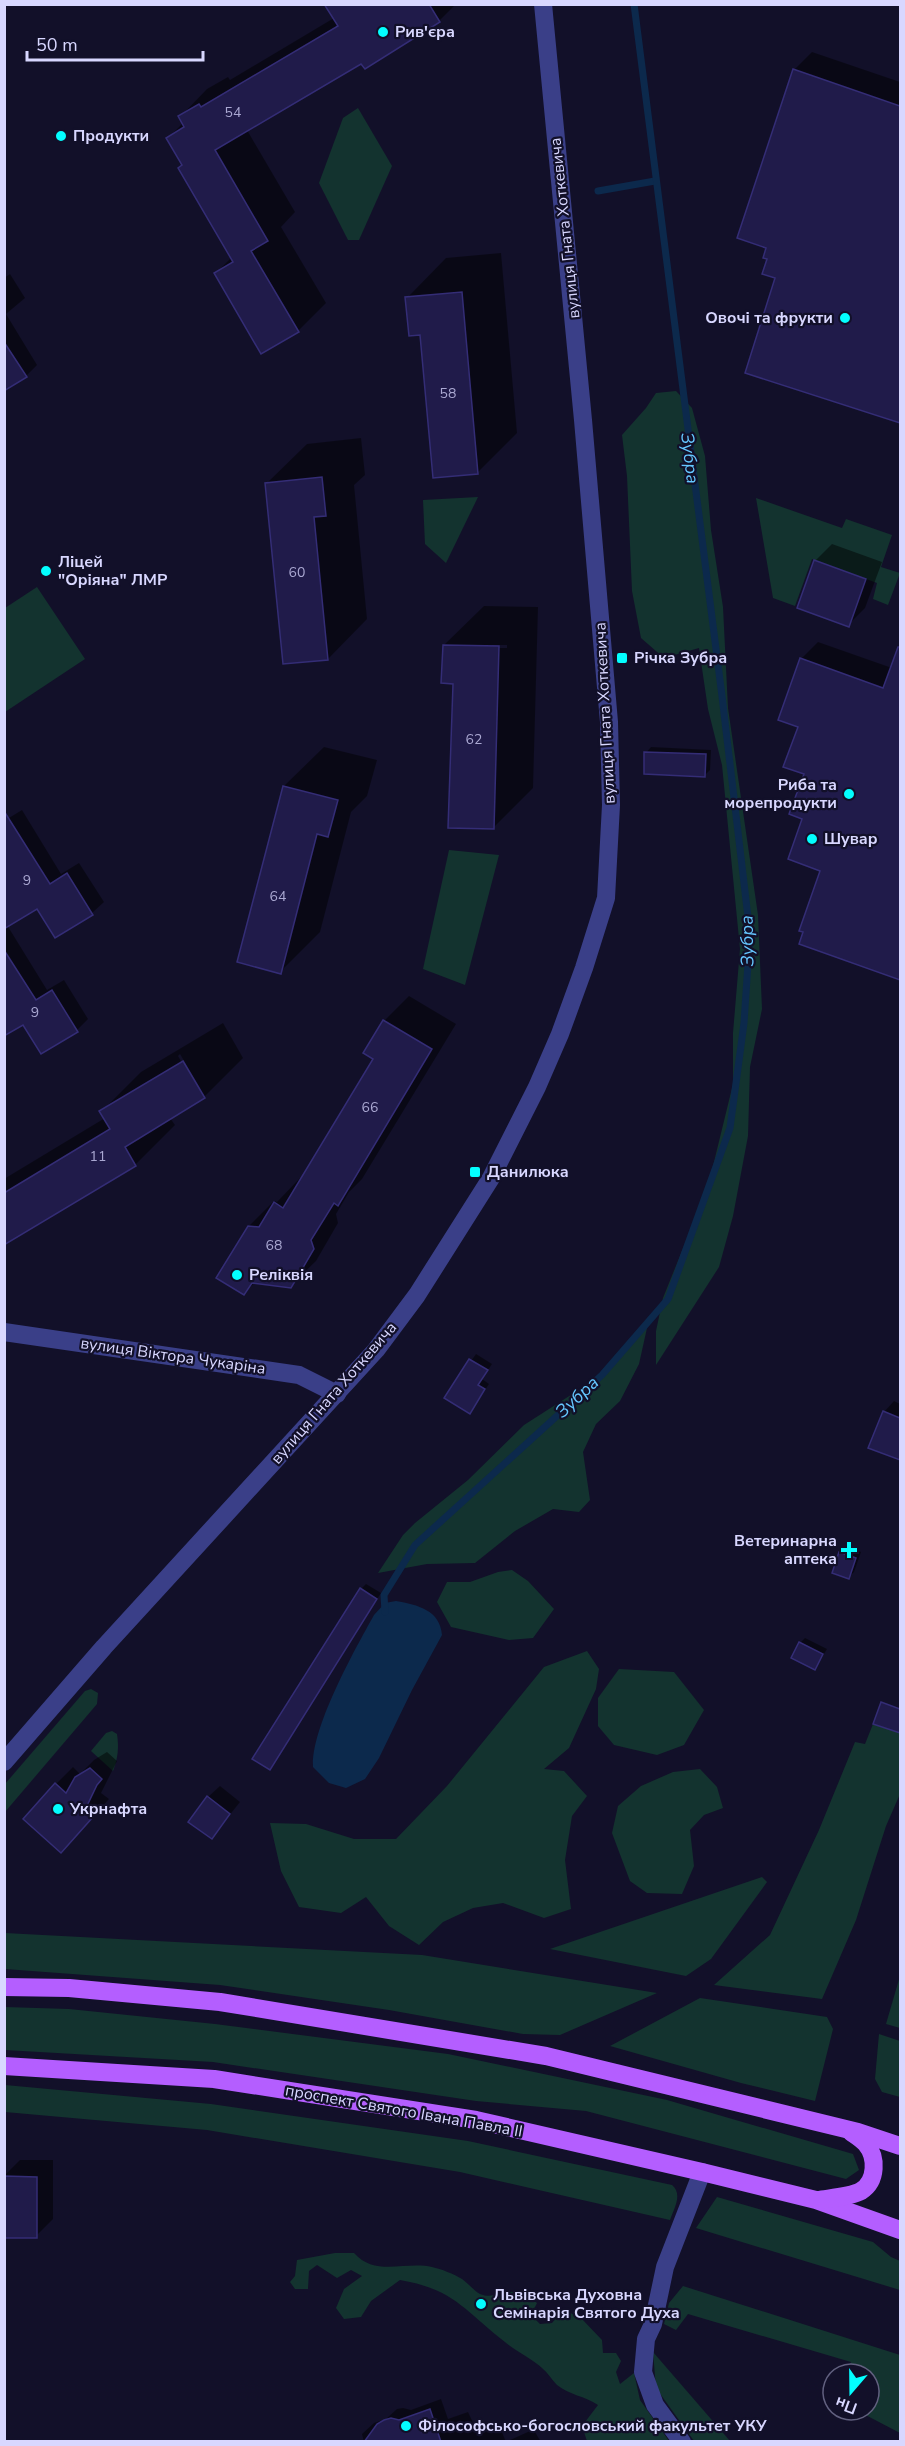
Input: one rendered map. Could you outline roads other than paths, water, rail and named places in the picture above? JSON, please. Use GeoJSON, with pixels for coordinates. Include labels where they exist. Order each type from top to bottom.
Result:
{"type":"FeatureCollection","features":[{"type":"Feature","properties":{"kind":"main road"},"geometry":{"type":"LineString","coordinates":[[4,1987],[69,1988],[220,2002],[546,2056],[849,2131],[900,2146]]}},
{"type":"Feature","properties":{"kind":"main road","name":"проспект Святого Івана Павла II"},"geometry":{"type":"LineString","coordinates":[[4,2066],[214,2079],[476,2120],[816,2200],[900,2230]]}},
{"type":"Feature","properties":{"kind":"main road"},"geometry":{"type":"LineString","coordinates":[[816,2200],[860,2192],[873,2173],[874,2161],[865,2143],[849,2131]]}},
{"type":"Feature","properties":{"kind":"street","name":"вулиця Гната Хоткевича"},"geometry":{"type":"LineString","coordinates":[[4,1762],[104,1647],[376,1350],[417,1295],[491,1178],[537,1087],[560,1034],[606,898],[612,805],[609,722],[543,4]]}},
{"type":"Feature","properties":{"kind":"street","name":"вулиця Віктора Чукаріна"},"geometry":{"type":"LineString","coordinates":[[4,1332],[299,1375],[337,1394]]}},
{"type":"Feature","properties":{"kind":"street"},"geometry":{"type":"LineString","coordinates":[[682,2442],[655,2405],[644,2372],[644,2361],[646,2338],[653,2324],[665,2267],[677,2231],[702,2172]]}},
{"type":"Feature","properties":{"kind":"water"},"geometry":{"type":"Polygon","coordinates":[[[396,1601],[412,1604],[432,1614],[437,1620],[442,1635],[379,1758],[365,1779],[346,1788],[329,1783],[313,1767],[314,1751],[326,1711],[374,1615],[385,1603],[396,1601]]]}},
{"type":"Feature","properties":{"kind":"waterway","name":"Зубра"},"geometry":{"type":"LineString","coordinates":[[385,1612],[384,1595],[415,1545],[602,1375],[668,1299],[730,1128],[744,1023],[750,934],[634,4]]}},
{"type":"Feature","properties":{"kind":"waterway"},"geometry":{"type":"LineString","coordinates":[[598,191],[655,181]]}},
{"type":"Feature","properties":{"kind":"place","name":"Рив'єра"},"geometry":{"type":"Point","coordinates":[383,32]}},
{"type":"Feature","properties":{"kind":"place","name":"Продукти"},"geometry":{"type":"Point","coordinates":[61,136]}},
{"type":"Feature","properties":{"kind":"place","name":"Овочі та фрукти"},"geometry":{"type":"Point","coordinates":[845,318]}},
{"type":"Feature","properties":{"kind":"place","name":"Ліцей \"Оріяна\" ЛМР"},"geometry":{"type":"Point","coordinates":[46,571]}},
{"type":"Feature","properties":{"kind":"place","name":"Річка Зубра"},"geometry":{"type":"Point","coordinates":[622,658]}},
{"type":"Feature","properties":{"kind":"place","name":"Риба та морепродукти"},"geometry":{"type":"Point","coordinates":[849,794]}},
{"type":"Feature","properties":{"kind":"place","name":"Шувар"},"geometry":{"type":"Point","coordinates":[812,839]}},
{"type":"Feature","properties":{"kind":"place","name":"Данилюка"},"geometry":{"type":"Point","coordinates":[475,1172]}},
{"type":"Feature","properties":{"kind":"place","name":"Реліквія"},"geometry":{"type":"Point","coordinates":[237,1275]}},
{"type":"Feature","properties":{"kind":"place","name":"Ветеринарна аптека"},"geometry":{"type":"Point","coordinates":[849,1550]}},
{"type":"Feature","properties":{"kind":"place","name":"Укрнафта"},"geometry":{"type":"Point","coordinates":[58,1809]}},
{"type":"Feature","properties":{"kind":"place","name":"Львівська Духовна Семінарія Святого Духа"},"geometry":{"type":"Point","coordinates":[481,2304]}},
{"type":"Feature","properties":{"kind":"place","name":"Філософсько-богословський факультет УКУ"},"geometry":{"type":"Point","coordinates":[406,2426]}}]}
